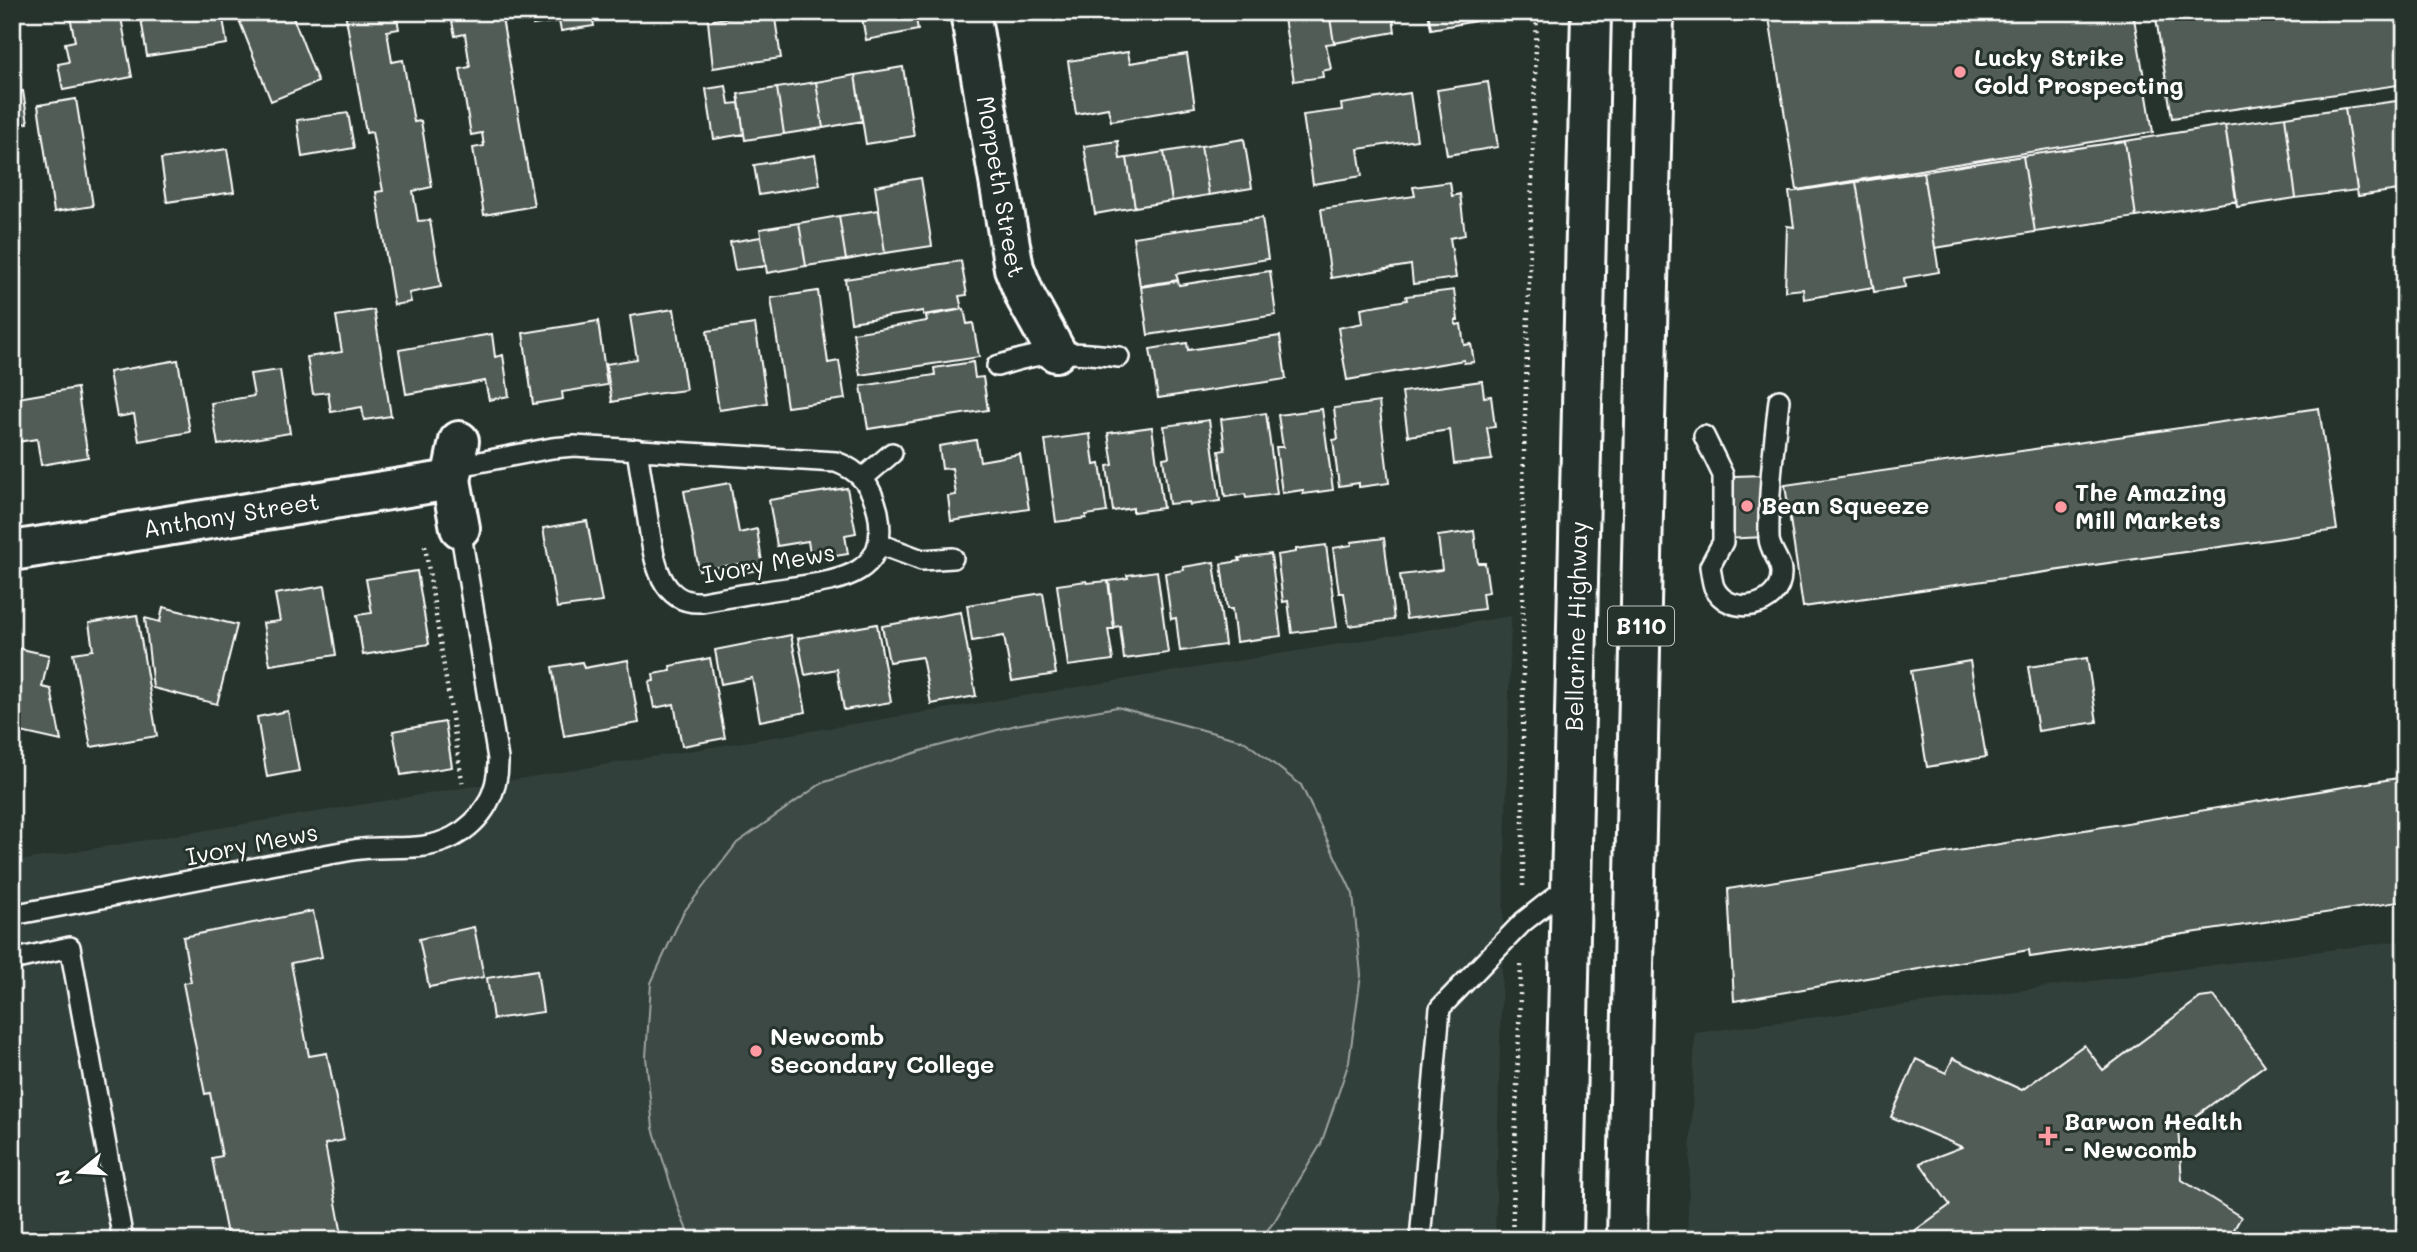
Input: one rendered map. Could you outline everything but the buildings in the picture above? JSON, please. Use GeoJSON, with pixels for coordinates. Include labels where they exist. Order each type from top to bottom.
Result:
{"type":"FeatureCollection","features":[{"type":"Feature","properties":{"kind":"main road","name":"Morpeth Street"},"geometry":{"type":"LineString","coordinates":[[970,12],[1014,268],[1026,298],[1056,352]]}},
{"type":"Feature","properties":{"kind":"main road","name":"Bellarine Highway"},"geometry":{"type":"LineString","coordinates":[[1563,1240],[1591,12]]}},
{"type":"Feature","properties":{"kind":"main road","name":"B110"},"geometry":{"type":"LineString","coordinates":[[1627,1240],[1654,12]]}},
{"type":"Feature","properties":{"kind":"main road"},"geometry":{"type":"LineString","coordinates":[[454,462],[460,528]]}},
{"type":"Feature","properties":{"kind":"main road","name":"Anthony Street"},"geometry":{"type":"LineString","coordinates":[[12,551],[454,462]]}},
{"type":"Feature","properties":{"kind":"lane"},"geometry":{"type":"LineString","coordinates":[[997,366],[1031,355],[1056,352],[1119,357]]}},
{"type":"Feature","properties":{"kind":"lane"},"geometry":{"type":"LineString","coordinates":[[1703,436],[1723,475],[1723,542],[1710,566],[1715,589],[1728,602],[1746,607],[1764,602],[1777,590],[1782,573],[1769,543],[1771,472],[1779,400]]}},
{"type":"Feature","properties":{"kind":"lane"},"geometry":{"type":"LineString","coordinates":[[454,462],[584,446],[826,460],[849,467],[863,478],[875,501],[880,525],[879,544],[922,560],[953,558]]}},
{"type":"Feature","properties":{"kind":"lane","name":"Ivory Mews"},"geometry":{"type":"LineString","coordinates":[[637,449],[656,565],[669,589],[686,601],[702,602],[838,580],[862,568],[879,544]]}},
{"type":"Feature","properties":{"kind":"lane"},"geometry":{"type":"LineString","coordinates":[[863,478],[892,453]]}},
{"type":"Feature","properties":{"kind":"lane","name":"Ivory Mews"},"geometry":{"type":"LineString","coordinates":[[12,915],[355,850],[424,846],[444,841],[469,826],[487,804],[495,785],[498,759],[460,528]]}},
{"type":"Feature","properties":{"kind":"lane"},"geometry":{"type":"LineString","coordinates":[[1420,1240],[1440,1008],[1523,922],[1571,885]]}},
{"type":"Feature","properties":{"kind":"lane"},"geometry":{"type":"LineString","coordinates":[[12,960],[70,947],[123,1240]]}},
{"type":"Feature","properties":{"kind":"path"},"geometry":{"type":"LineString","coordinates":[[1512,1240],[1523,922],[1523,486],[1537,12]]}},
{"type":"Feature","properties":{"kind":"path"},"geometry":{"type":"LineString","coordinates":[[425,543],[469,826]]}},
{"type":"Feature","properties":{"kind":"shaded area","name":"Newcomb Secondary College"},"geometry":{"type":"Polygon","coordinates":[[[1511,616],[1495,1240],[12,1240],[12,862],[1511,616]]]}},
{"type":"Feature","properties":{"kind":"shaded area"},"geometry":{"type":"Polygon","coordinates":[[[1117,707],[1244,741],[1301,785],[1353,894],[1361,975],[1349,1062],[1321,1144],[1274,1222],[1259,1240],[691,1240],[653,1128],[646,1057],[651,983],[683,913],[737,843],[822,783],[927,749],[1016,725],[1117,707]]]}},
{"type":"Feature","properties":{"kind":"shaded area","name":"Barwon Health - Newcomb"},"geometry":{"type":"Polygon","coordinates":[[[2405,940],[2405,1240],[1687,1240],[1695,1033],[2405,940]]]}},
{"type":"Feature","properties":{"kind":"place","name":"Lucky Strike Gold Prospecting"},"geometry":{"type":"Point","coordinates":[1960,72]}},
{"type":"Feature","properties":{"kind":"place","name":"Bean Squeeze"},"geometry":{"type":"Point","coordinates":[1747,506]}},
{"type":"Feature","properties":{"kind":"place","name":"The Amazing Mill Markets"},"geometry":{"type":"Point","coordinates":[2061,507]}},
{"type":"Feature","properties":{"kind":"place","name":"Newcomb Secondary College"},"geometry":{"type":"Point","coordinates":[756,1051]}},
{"type":"Feature","properties":{"kind":"place","name":"Barwon Health - Newcomb"},"geometry":{"type":"Point","coordinates":[2048,1136]}}]}
